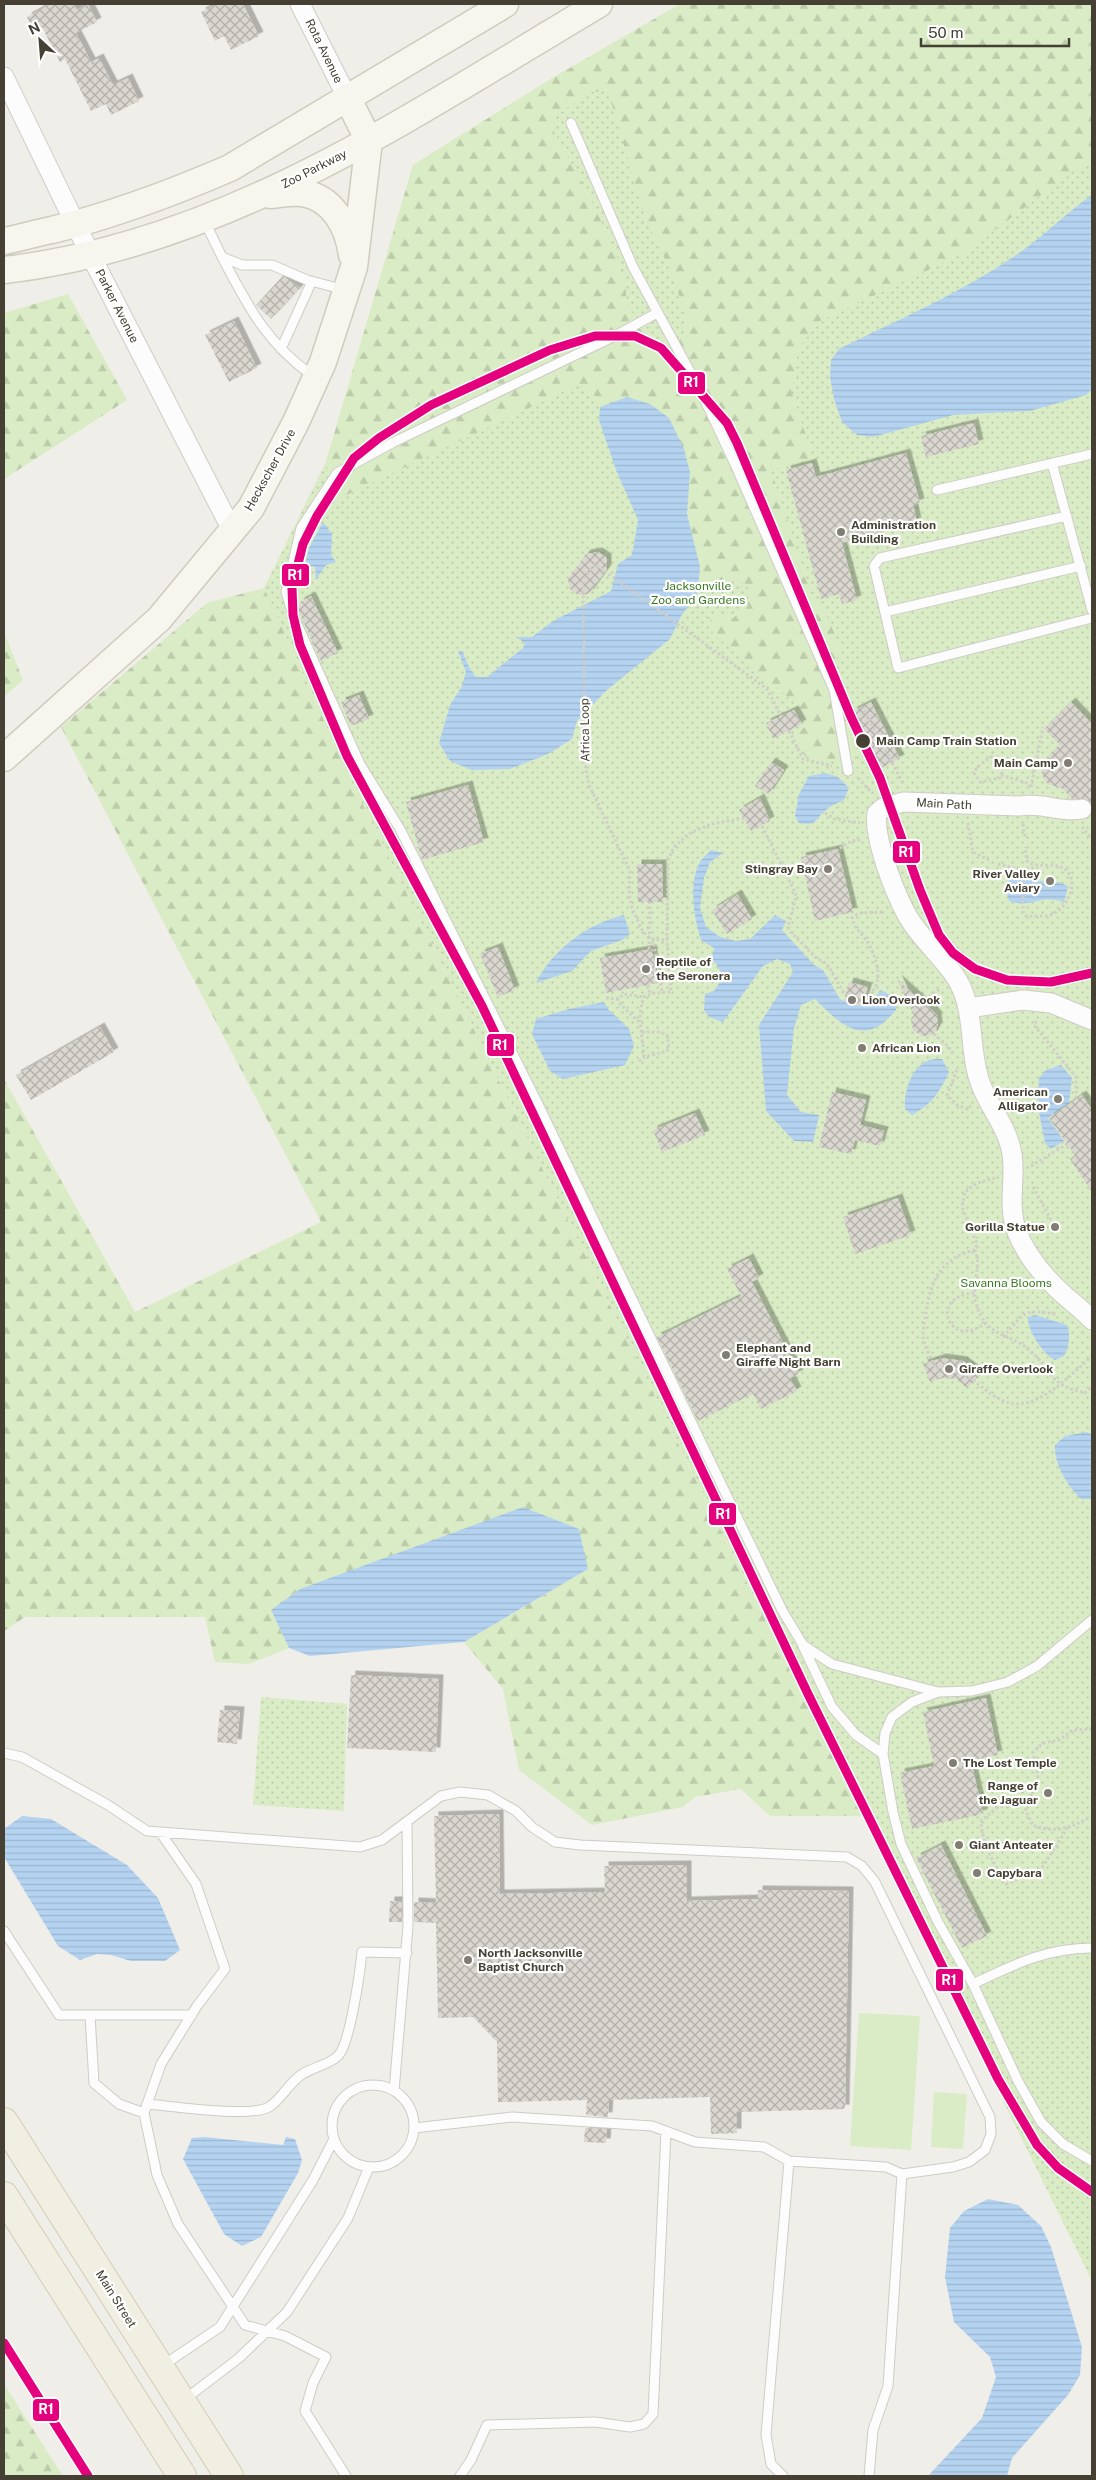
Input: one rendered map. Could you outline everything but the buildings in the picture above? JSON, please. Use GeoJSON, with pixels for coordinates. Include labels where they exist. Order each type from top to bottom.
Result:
{"type":"FeatureCollection","features":[{"type":"Feature","properties":{"kind":"main road"},"geometry":{"type":"LineString","coordinates":[[4,241],[75,224],[141,204],[230,168],[506,4]]}},
{"type":"Feature","properties":{"kind":"main road","name":"Zoo Parkway"},"geometry":{"type":"LineString","coordinates":[[4,270],[91,256],[160,237],[259,196],[369,141],[599,4]]}},
{"type":"Feature","properties":{"kind":"main road"},"geometry":{"type":"LineString","coordinates":[[348,99],[369,141]]}},
{"type":"Feature","properties":{"kind":"main road","name":"Heckscher Drive"},"geometry":{"type":"LineString","coordinates":[[4,758],[160,619],[251,508],[296,422],[316,378],[351,279],[369,141]]}},
{"type":"Feature","properties":{"kind":"main road"},"geometry":{"type":"LineString","coordinates":[[259,196],[302,193],[325,201],[338,217],[349,237],[351,279]]}},
{"type":"Feature","properties":{"kind":"main road","name":"Main Street"},"geometry":{"type":"LineString","coordinates":[[4,2122],[229,2476]]}},
{"type":"Feature","properties":{"kind":"main road"},"geometry":{"type":"LineString","coordinates":[[4,2196],[182,2476]]}},
{"type":"Feature","properties":{"kind":"main road"},"geometry":{"type":"LineString","coordinates":[[127,2389],[160,2368]]}},
{"type":"Feature","properties":{"kind":"main road"},"geometry":{"type":"LineString","coordinates":[[149,2424],[181,2402]]}},
{"type":"Feature","properties":{"kind":"street","name":"Rota Avenue"},"geometry":{"type":"LineString","coordinates":[[300,4],[348,99]]}},
{"type":"Feature","properties":{"kind":"street","name":"Parker Avenue"},"geometry":{"type":"LineString","coordinates":[[4,77],[91,256],[233,532]]}},
{"type":"Feature","properties":{"kind":"street","name":"Main Path"},"geometry":{"type":"LineString","coordinates":[[879,824],[903,802],[962,806],[1020,806],[1030,804],[1047,806],[1068,812],[1082,809]]}},
{"type":"Feature","properties":{"kind":"street"},"geometry":{"type":"LineString","coordinates":[[879,824],[904,905],[913,924],[961,987],[968,1008],[976,1068],[987,1098],[998,1115],[1019,1171],[1010,1197],[1017,1230],[1031,1260],[1053,1286],[1092,1320]]}},
{"type":"Feature","properties":{"kind":"street"},"geometry":{"type":"LineString","coordinates":[[968,1008],[1023,1000],[1051,1003],[1092,1020]]}},
{"type":"Feature","properties":{"kind":"lane"},"geometry":{"type":"LineString","coordinates":[[571,123],[633,267],[702,394],[734,462],[834,690],[846,770]]}},
{"type":"Feature","properties":{"kind":"lane"},"geometry":{"type":"LineString","coordinates":[[204,220],[248,308],[290,360],[316,378]]}},
{"type":"Feature","properties":{"kind":"lane"},"geometry":{"type":"LineString","coordinates":[[222,257],[242,264],[272,265],[312,281],[351,279]]}},
{"type":"Feature","properties":{"kind":"lane"},"geometry":{"type":"LineString","coordinates":[[281,350],[312,281]]}},
{"type":"Feature","properties":{"kind":"lane"},"geometry":{"type":"LineString","coordinates":[[657,313],[615,336],[394,442],[337,473],[301,528],[286,592],[292,615],[360,764],[400,829],[538,1104],[782,1610],[803,1645],[832,1707],[856,1735],[883,1754]]}},
{"type":"Feature","properties":{"kind":"lane"},"geometry":{"type":"LineString","coordinates":[[937,490],[1092,454]]}},
{"type":"Feature","properties":{"kind":"lane"},"geometry":{"type":"LineString","coordinates":[[1052,463],[1092,610]]}},
{"type":"Feature","properties":{"kind":"lane"},"geometry":{"type":"LineString","coordinates":[[1067,516],[880,558],[874,566],[898,668],[1092,618]]}},
{"type":"Feature","properties":{"kind":"lane"},"geometry":{"type":"LineString","coordinates":[[885,612],[1081,566]]}},
{"type":"Feature","properties":{"kind":"lane"},"geometry":{"type":"LineString","coordinates":[[803,1645],[832,1664],[938,1692],[972,1691],[1008,1682],[1037,1666],[1092,1620]]}},
{"type":"Feature","properties":{"kind":"lane"},"geometry":{"type":"LineString","coordinates":[[938,1692],[912,1702],[892,1717],[885,1733],[883,1754],[892,1812],[901,1844],[938,1922],[973,1984],[1018,2081],[1041,2122],[1063,2144],[1092,2161]]}},
{"type":"Feature","properties":{"kind":"lane"},"geometry":{"type":"LineString","coordinates":[[4,1753],[22,1758],[108,1805],[148,1831],[360,1847],[382,1840],[441,1796],[460,1792],[488,1796],[516,1811],[532,1827],[555,1842],[580,1845],[847,1857],[862,1866],[875,1882],[990,2117],[991,2134],[985,2150],[970,2162],[953,2167],[902,2174],[886,2167],[789,2161],[764,2147],[696,2142],[652,2126],[512,2117],[414,2128]]}},
{"type":"Feature","properties":{"kind":"lane"},"geometry":{"type":"LineString","coordinates":[[394,2091],[407,1953],[406,1822]]}},
{"type":"Feature","properties":{"kind":"lane"},"geometry":{"type":"LineString","coordinates":[[160,1832],[196,1884],[225,1969],[160,2064],[145,2109],[157,2175],[178,2224],[245,2325],[285,2336],[326,2357],[313,2383],[305,2412],[346,2476]]}},
{"type":"Feature","properties":{"kind":"lane"},"geometry":{"type":"LineString","coordinates":[[4,1931],[59,2015],[192,2015]]}},
{"type":"Feature","properties":{"kind":"lane"},"geometry":{"type":"LineString","coordinates":[[973,1984],[1028,1958],[1069,1948],[1092,1948]]}},
{"type":"Feature","properties":{"kind":"lane"},"geometry":{"type":"LineString","coordinates":[[90,2015],[94,2083],[119,2104],[145,2109],[262,2111],[271,2106],[293,2080],[303,2073],[330,2062],[340,2054],[347,2040],[359,1980],[362,1952],[407,1953]]}},
{"type":"Feature","properties":{"kind":"lane"},"geometry":{"type":"LineString","coordinates":[[377,2085],[394,2091],[402,2097],[410,2108],[414,2128],[408,2146],[400,2157],[389,2164],[369,2167],[350,2160],[340,2151],[334,2139],[332,2126],[334,2113],[341,2101],[351,2091],[364,2086],[377,2085]]}},
{"type":"Feature","properties":{"kind":"lane"},"geometry":{"type":"LineString","coordinates":[[460,2476],[471,2460],[487,2425],[595,2422],[630,2427],[644,2424],[653,2414],[666,2131]]}},
{"type":"Feature","properties":{"kind":"lane"},"geometry":{"type":"LineString","coordinates":[[160,2368],[220,2326],[313,2180],[334,2139]]}},
{"type":"Feature","properties":{"kind":"lane"},"geometry":{"type":"LineString","coordinates":[[782,2476],[771,2464],[766,2435],[789,2161]]}},
{"type":"Feature","properties":{"kind":"lane"},"geometry":{"type":"LineString","coordinates":[[181,2402],[240,2358],[287,2312],[348,2218],[369,2167]]}},
{"type":"Feature","properties":{"kind":"lane"},"geometry":{"type":"LineString","coordinates":[[869,2476],[873,2430],[888,2386],[902,2174]]}},
{"type":"Feature","properties":{"kind":"path","name":"Africa Loop"},"geometry":{"type":"LineString","coordinates":[[652,939],[643,932],[632,908],[629,894],[630,871],[589,785],[585,765],[583,580],[595,564],[767,690],[781,716]]}},
{"type":"Feature","properties":{"kind":"path"},"geometry":{"type":"LineString","coordinates":[[864,710],[895,771],[916,802]]}},
{"type":"Feature","properties":{"kind":"path"},"geometry":{"type":"LineString","coordinates":[[1031,788],[1043,727]]}},
{"type":"Feature","properties":{"kind":"path"},"geometry":{"type":"LineString","coordinates":[[789,731],[803,759],[846,770],[864,782],[879,824]]}},
{"type":"Feature","properties":{"kind":"path"},"geometry":{"type":"LineString","coordinates":[[991,757],[999,757],[1004,765],[1000,778],[980,782],[974,773],[976,767],[991,757]]}},
{"type":"Feature","properties":{"kind":"path"},"geometry":{"type":"LineString","coordinates":[[962,806],[972,839],[973,852],[988,860]]}},
{"type":"Feature","properties":{"kind":"path"},"geometry":{"type":"LineString","coordinates":[[825,812],[835,818],[854,823],[879,824]]}},
{"type":"Feature","properties":{"kind":"path"},"geometry":{"type":"LineString","coordinates":[[606,998],[618,999],[624,994],[644,997],[662,992],[671,992],[667,940],[668,860],[674,847],[688,834],[711,824],[744,818]]}},
{"type":"Feature","properties":{"kind":"path"},"geometry":{"type":"LineString","coordinates":[[823,859],[879,824]]}},
{"type":"Feature","properties":{"kind":"path"},"geometry":{"type":"LineString","coordinates":[[762,826],[795,892],[796,898],[788,927],[815,958],[827,964],[845,995]]}},
{"type":"Feature","properties":{"kind":"path"},"geometry":{"type":"LineString","coordinates":[[998,864],[1018,869],[1023,874],[1023,912],[1026,916],[1051,915],[1062,908],[1070,894],[1072,882],[1067,871],[1056,865],[1034,866],[1027,861],[1025,847]]}},
{"type":"Feature","properties":{"kind":"path"},"geometry":{"type":"LineString","coordinates":[[1023,874],[1030,871],[1034,866]]}},
{"type":"Feature","properties":{"kind":"path"},"geometry":{"type":"LineString","coordinates":[[650,902],[652,939],[662,992]]}},
{"type":"Feature","properties":{"kind":"path"},"geometry":{"type":"LineString","coordinates":[[865,997],[872,993],[878,984],[877,967],[868,944],[854,928],[852,918],[859,913],[879,914],[904,905]]}},
{"type":"Feature","properties":{"kind":"path"},"geometry":{"type":"LineString","coordinates":[[652,939],[667,940]]}},
{"type":"Feature","properties":{"kind":"path"},"geometry":{"type":"LineString","coordinates":[[649,949],[652,939]]}},
{"type":"Feature","properties":{"kind":"path"},"geometry":{"type":"LineString","coordinates":[[923,1009],[924,1000],[956,980]]}},
{"type":"Feature","properties":{"kind":"path"},"geometry":{"type":"LineString","coordinates":[[648,985],[650,995]]}},
{"type":"Feature","properties":{"kind":"path"},"geometry":{"type":"LineString","coordinates":[[644,997],[640,1007],[639,1022],[644,1057]]}},
{"type":"Feature","properties":{"kind":"path"},"geometry":{"type":"LineString","coordinates":[[618,999],[619,1003],[639,1022]]}},
{"type":"Feature","properties":{"kind":"path"},"geometry":{"type":"LineString","coordinates":[[1038,1013],[1034,1026],[1076,1077],[1076,1100]]}},
{"type":"Feature","properties":{"kind":"path"},"geometry":{"type":"LineString","coordinates":[[639,1061],[644,1057],[667,1052],[668,1048],[667,1035],[660,1032],[641,1032]]}},
{"type":"Feature","properties":{"kind":"path"},"geometry":{"type":"LineString","coordinates":[[934,1034],[948,1046],[955,1057]]}},
{"type":"Feature","properties":{"kind":"path"},"geometry":{"type":"LineString","coordinates":[[956,1064],[957,1072],[948,1094],[957,1105],[967,1109],[987,1098]]}},
{"type":"Feature","properties":{"kind":"path"},"geometry":{"type":"LineString","coordinates":[[1067,1144],[1019,1171],[977,1183],[965,1192],[962,1207],[977,1244],[975,1250],[979,1258],[974,1293],[976,1304],[985,1323],[1003,1337],[1031,1351],[1052,1379],[1060,1385],[1086,1393],[1092,1386]]}},
{"type":"Feature","properties":{"kind":"path"},"geometry":{"type":"LineString","coordinates":[[1019,1171],[1054,1227]]}},
{"type":"Feature","properties":{"kind":"path"},"geometry":{"type":"LineString","coordinates":[[975,1250],[959,1254],[950,1260],[936,1277],[928,1302],[923,1338],[936,1369],[946,1367],[964,1372],[990,1394],[1014,1405],[1035,1400],[1060,1385],[1092,1356]]}},
{"type":"Feature","properties":{"kind":"path"},"geometry":{"type":"LineString","coordinates":[[974,1293],[962,1294],[952,1300],[947,1309],[948,1318],[955,1328],[966,1332],[975,1331],[985,1323]]}},
{"type":"Feature","properties":{"kind":"path"},"geometry":{"type":"LineString","coordinates":[[1003,1337],[1026,1313],[1034,1310],[1058,1314],[1075,1305]]}},
{"type":"Feature","properties":{"kind":"path"},"geometry":{"type":"LineString","coordinates":[[1067,1829],[1042,1868],[1006,1884],[988,1852],[982,1836],[981,1821],[996,1808],[1022,1801],[1033,1794],[1038,1775],[1033,1752],[1043,1743],[1059,1740],[1073,1730],[1092,1729]]}},
{"type":"Feature","properties":{"kind":"path"},"geometry":{"type":"LineString","coordinates":[[1022,1801],[1032,1825],[1044,1829],[1067,1829],[1092,1816]]}},
{"type":"Feature","properties":{"kind":"green space","name":"Jacksonville Zoo and Gardens"},"geometry":{"type":"Polygon","coordinates":[[[680,4],[1092,4],[1092,2281],[353,785],[264,588],[326,462],[413,165],[551,79],[680,4]]]}},
{"type":"Feature","properties":{"kind":"green space"},"geometry":{"type":"Polygon","coordinates":[[[680,4],[1092,4],[1092,164],[1072,172],[964,253],[818,322],[798,350],[792,393],[813,457],[771,470],[812,597],[828,618],[842,652],[829,668],[852,729],[856,759],[841,763],[805,756],[795,735],[807,725],[796,704],[713,634],[710,617],[722,614],[733,618],[748,607],[748,587],[735,578],[721,586],[699,579],[700,567],[687,514],[690,472],[627,397],[600,407],[595,396],[579,384],[334,501],[326,462],[413,165],[551,79],[680,4]],[[608,91],[589,92],[553,118],[554,132],[591,199],[624,272],[627,305],[647,334],[673,353],[688,324],[673,276],[645,217],[608,91]]]}},
{"type":"Feature","properties":{"kind":"green space"},"geometry":{"type":"Polygon","coordinates":[[[68,294],[127,400],[4,479],[4,313],[68,294]]]}},
{"type":"Feature","properties":{"kind":"green space"},"geometry":{"type":"Polygon","coordinates":[[[264,588],[353,785],[862,1816],[770,1816],[741,1789],[695,1797],[683,1807],[592,1825],[519,1770],[503,1689],[464,1642],[588,1569],[271,1610],[289,1648],[249,1664],[215,1662],[205,1617],[25,1617],[4,1631],[4,1079],[135,1312],[321,1222],[61,727],[207,603],[264,588]]]}},
{"type":"Feature","properties":{"kind":"green space"},"geometry":{"type":"Polygon","coordinates":[[[4,632],[23,680],[4,697],[4,632]]]}},
{"type":"Feature","properties":{"kind":"green space"},"geometry":{"type":"Polygon","coordinates":[[[261,1697],[347,1704],[344,1811],[253,1805],[261,1697]]]}},
{"type":"Feature","properties":{"kind":"green space"},"geometry":{"type":"Polygon","coordinates":[[[859,2013],[920,2016],[911,2150],[850,2146],[859,2013]]]}},
{"type":"Feature","properties":{"kind":"green space"},"geometry":{"type":"Polygon","coordinates":[[[934,2092],[967,2094],[963,2149],[931,2147],[934,2092]]]}},
{"type":"Feature","properties":{"kind":"green space"},"geometry":{"type":"Polygon","coordinates":[[[4,2384],[63,2476],[4,2476],[4,2384]]]}},
{"type":"Feature","properties":{"kind":"water"},"geometry":{"type":"Polygon","coordinates":[[[1092,195],[1092,389],[1086,395],[1030,411],[953,415],[873,437],[857,435],[842,422],[834,399],[830,377],[831,360],[839,349],[962,288],[1009,260],[1092,195]]]}},
{"type":"Feature","properties":{"kind":"water"},"geometry":{"type":"Polygon","coordinates":[[[627,397],[650,404],[669,418],[684,449],[690,472],[687,514],[700,567],[697,594],[681,616],[670,639],[607,690],[577,721],[572,739],[548,754],[510,769],[472,770],[450,761],[439,743],[450,705],[462,686],[466,672],[458,651],[462,651],[476,677],[487,677],[523,648],[525,643],[516,637],[532,637],[553,621],[611,591],[618,564],[632,555],[638,520],[616,470],[599,420],[600,407],[627,397]]]}},
{"type":"Feature","properties":{"kind":"water"},"geometry":{"type":"Polygon","coordinates":[[[323,522],[332,534],[331,555],[336,562],[326,565],[316,580],[315,567],[305,565],[309,548],[323,522]]]}},
{"type":"Feature","properties":{"kind":"water"},"geometry":{"type":"Polygon","coordinates":[[[825,773],[838,777],[849,788],[844,800],[832,805],[813,823],[799,823],[795,816],[799,794],[809,776],[825,773]]]}},
{"type":"Feature","properties":{"kind":"water"},"geometry":{"type":"Polygon","coordinates":[[[711,850],[723,853],[710,862],[704,878],[700,908],[706,927],[720,937],[736,941],[750,939],[775,915],[786,921],[782,930],[814,965],[823,970],[840,999],[858,1006],[868,1004],[880,990],[895,997],[896,1010],[885,1022],[864,1031],[845,1025],[815,999],[801,1005],[794,1028],[787,1095],[801,1112],[819,1115],[813,1142],[794,1141],[766,1111],[759,1025],[793,972],[790,964],[777,959],[763,966],[723,1022],[709,1017],[704,1010],[705,994],[714,991],[722,979],[719,968],[712,959],[714,948],[701,940],[693,901],[696,871],[701,861],[711,850]]]}},
{"type":"Feature","properties":{"kind":"water"},"geometry":{"type":"Polygon","coordinates":[[[1009,878],[1042,881],[1047,888],[1058,882],[1068,886],[1064,902],[1048,899],[1024,903],[1009,901],[1005,885],[1009,878]]]}},
{"type":"Feature","properties":{"kind":"water"},"geometry":{"type":"Polygon","coordinates":[[[624,915],[630,934],[622,940],[591,951],[572,971],[536,983],[552,959],[572,940],[597,925],[624,915]]]}},
{"type":"Feature","properties":{"kind":"water"},"geometry":{"type":"Polygon","coordinates":[[[604,1002],[608,1009],[629,1029],[634,1046],[625,1065],[563,1079],[550,1071],[532,1034],[536,1019],[569,1009],[604,1002]]]}},
{"type":"Feature","properties":{"kind":"water"},"geometry":{"type":"Polygon","coordinates":[[[942,1059],[949,1072],[942,1086],[930,1102],[912,1115],[905,1109],[905,1103],[912,1075],[927,1061],[942,1059]]]}},
{"type":"Feature","properties":{"kind":"water"},"geometry":{"type":"Polygon","coordinates":[[[1061,1065],[1072,1078],[1069,1103],[1048,1118],[1064,1141],[1051,1149],[1045,1143],[1038,1107],[1039,1078],[1046,1070],[1061,1065]]]}},
{"type":"Feature","properties":{"kind":"water"},"geometry":{"type":"Polygon","coordinates":[[[1035,1315],[1067,1325],[1069,1340],[1064,1356],[1055,1360],[1046,1353],[1037,1341],[1028,1322],[1028,1317],[1035,1315]]]}},
{"type":"Feature","properties":{"kind":"water"},"geometry":{"type":"Polygon","coordinates":[[[1087,1432],[1092,1435],[1092,1497],[1091,1499],[1081,1499],[1062,1474],[1055,1452],[1055,1445],[1065,1436],[1087,1432]]]}},
{"type":"Feature","properties":{"kind":"water"},"geometry":{"type":"Polygon","coordinates":[[[523,1507],[579,1529],[588,1569],[464,1642],[310,1656],[289,1648],[271,1610],[300,1589],[523,1507]]]}},
{"type":"Feature","properties":{"kind":"water"},"geometry":{"type":"Polygon","coordinates":[[[22,1816],[51,1819],[127,1865],[158,1898],[180,1950],[165,1961],[131,1961],[111,1955],[97,1954],[80,1960],[58,1946],[4,1857],[4,1829],[22,1816]]]}},
{"type":"Feature","properties":{"kind":"water"},"geometry":{"type":"Polygon","coordinates":[[[204,2137],[283,2145],[286,2137],[295,2139],[302,2160],[298,2173],[261,2237],[242,2246],[224,2234],[183,2159],[192,2138],[204,2137]]]}},
{"type":"Feature","properties":{"kind":"water"},"geometry":{"type":"Polygon","coordinates":[[[988,2199],[1018,2205],[1041,2226],[1051,2247],[1082,2347],[1080,2375],[1068,2395],[1012,2458],[1007,2476],[928,2476],[982,2418],[996,2377],[990,2357],[954,2322],[945,2277],[950,2228],[964,2211],[988,2199]]]}},
{"type":"Feature","properties":{"kind":"transit line","name":"R1"},"geometry":{"type":"LineString","coordinates":[[1092,973],[1051,982],[1007,980],[975,969],[953,953],[939,935],[920,890],[880,778],[851,717],[737,443],[727,423],[661,348],[635,336],[595,336],[550,350],[431,405],[379,438],[354,458],[317,516],[303,544],[292,588],[293,615],[300,645],[347,756],[482,1006],[808,1694],[998,2079],[1037,2145],[1058,2168],[1092,2192]]}},
{"type":"Feature","properties":{"kind":"transit line","name":"R1"},"geometry":{"type":"LineString","coordinates":[[4,2343],[88,2476]]}},
{"type":"Feature","properties":{"kind":"place","name":"Administration Building"},"geometry":{"type":"Point","coordinates":[841,532]}},
{"type":"Feature","properties":{"kind":"place","name":"Main Camp Train Station"},"geometry":{"type":"Point","coordinates":[863,741]}},
{"type":"Feature","properties":{"kind":"place","name":"Main Camp"},"geometry":{"type":"Point","coordinates":[1068,763]}},
{"type":"Feature","properties":{"kind":"place","name":"Stingray Bay"},"geometry":{"type":"Point","coordinates":[828,869]}},
{"type":"Feature","properties":{"kind":"place","name":"River Valley Aviary"},"geometry":{"type":"Point","coordinates":[1050,881]}},
{"type":"Feature","properties":{"kind":"place","name":"Reptile of the Seronera"},"geometry":{"type":"Point","coordinates":[646,969]}},
{"type":"Feature","properties":{"kind":"place","name":"Lion Overlook"},"geometry":{"type":"Point","coordinates":[852,1000]}},
{"type":"Feature","properties":{"kind":"place","name":"African Lion"},"geometry":{"type":"Point","coordinates":[862,1048]}},
{"type":"Feature","properties":{"kind":"place","name":"American Alligator"},"geometry":{"type":"Point","coordinates":[1058,1099]}},
{"type":"Feature","properties":{"kind":"place","name":"Gorilla Statue"},"geometry":{"type":"Point","coordinates":[1055,1227]}},
{"type":"Feature","properties":{"kind":"place","name":"Elephant and Giraffe Night Barn"},"geometry":{"type":"Point","coordinates":[726,1355]}},
{"type":"Feature","properties":{"kind":"place","name":"Giraffe Overlook"},"geometry":{"type":"Point","coordinates":[949,1369]}},
{"type":"Feature","properties":{"kind":"place","name":"The Lost Temple"},"geometry":{"type":"Point","coordinates":[953,1763]}},
{"type":"Feature","properties":{"kind":"place","name":"Range of the Jaguar"},"geometry":{"type":"Point","coordinates":[1048,1793]}},
{"type":"Feature","properties":{"kind":"place","name":"Giant Anteater"},"geometry":{"type":"Point","coordinates":[959,1845]}},
{"type":"Feature","properties":{"kind":"place","name":"Capybara"},"geometry":{"type":"Point","coordinates":[977,1873]}},
{"type":"Feature","properties":{"kind":"place","name":"North Jacksonville Baptist Church"},"geometry":{"type":"Point","coordinates":[468,1960]}},
{"type":"Feature","properties":{"kind":"park label","name":"Savanna Blooms"},"geometry":{"type":"Point","coordinates":[1006,1283]}}]}
